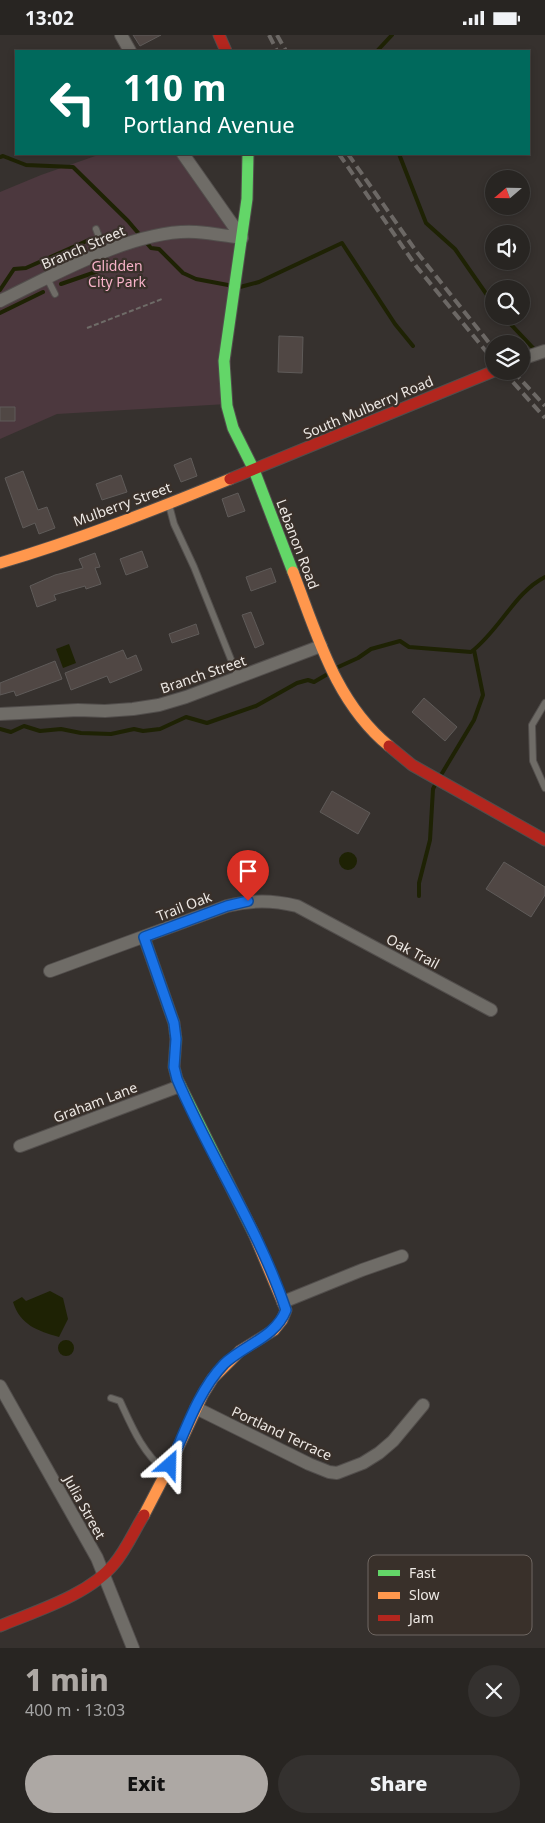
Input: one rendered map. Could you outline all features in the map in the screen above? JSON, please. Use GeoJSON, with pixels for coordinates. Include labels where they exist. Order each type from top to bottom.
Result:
{"type":"FeatureCollection","features":[{"type":"Feature","properties":{"kind":"street"},"geometry":{"type":"LineString","coordinates":[[121,35],[129,50]]}},
{"type":"Feature","properties":{"kind":"street"},"geometry":{"type":"LineString","coordinates":[[219,35],[226,50]]}},
{"type":"Feature","properties":{"kind":"street"},"geometry":{"type":"LineString","coordinates":[[184,155],[242,238]]}},
{"type":"Feature","properties":{"kind":"street","name":"Lebanon Road"},"geometry":{"type":"LineString","coordinates":[[248,155],[247,199],[226,341],[225,383],[233,428],[254,470],[332,673],[350,704],[373,733],[392,750],[412,765],[545,839]]}},
{"type":"Feature","properties":{"kind":"street","name":"Branch Street"},"geometry":{"type":"LineString","coordinates":[[0,301],[105,252],[145,238],[172,233],[195,232],[242,238]]}},
{"type":"Feature","properties":{"kind":"street"},"geometry":{"type":"LineString","coordinates":[[530,356],[545,351]]}},
{"type":"Feature","properties":{"kind":"street","name":"South Mulberry Road"},"geometry":{"type":"LineString","coordinates":[[254,470],[485,375]]}},
{"type":"Feature","properties":{"kind":"street","name":"Mulberry Street"},"geometry":{"type":"LineString","coordinates":[[0,563],[169,504],[209,486],[254,470]]}},
{"type":"Feature","properties":{"kind":"street","name":"Branch Street"},"geometry":{"type":"LineString","coordinates":[[0,714],[132,709],[186,697],[321,646]]}},
{"type":"Feature","properties":{"kind":"street","name":"Trail Oak"},"geometry":{"type":"LineString","coordinates":[[144,937],[227,906],[248,901],[265,900],[297,906],[321,919]]}},
{"type":"Feature","properties":{"kind":"street","name":"Oak Trail"},"geometry":{"type":"LineString","coordinates":[[321,919],[491,1009]]}},
{"type":"Feature","properties":{"kind":"street"},"geometry":{"type":"LineString","coordinates":[[0,1626],[73,1595],[104,1575],[115,1563],[166,1472],[208,1386],[224,1365],[240,1351],[268,1335],[282,1320],[286,1310],[230,1185],[180,1086],[174,1067],[176,1039],[174,1023],[144,937],[50,971]]}},
{"type":"Feature","properties":{"kind":"street","name":"Graham Lane"},"geometry":{"type":"LineString","coordinates":[[20,1146],[180,1086]]}},
{"type":"Feature","properties":{"kind":"street"},"geometry":{"type":"LineString","coordinates":[[283,1302],[402,1256]]}},
{"type":"Feature","properties":{"kind":"street","name":"Julia Street"},"geometry":{"type":"LineString","coordinates":[[0,1386],[97,1558],[133,1648]]}},
{"type":"Feature","properties":{"kind":"street","name":"Portland Terrace"},"geometry":{"type":"LineString","coordinates":[[196,1408],[309,1464],[337,1473],[363,1463],[379,1453],[393,1441],[423,1405]]}},
{"type":"Feature","properties":{"kind":"lane"},"geometry":{"type":"LineString","coordinates":[[96,229],[105,252]]}},
{"type":"Feature","properties":{"kind":"lane"},"geometry":{"type":"LineString","coordinates":[[47,278],[55,294]]}},
{"type":"Feature","properties":{"kind":"lane"},"geometry":{"type":"LineString","coordinates":[[169,504],[174,524],[194,567],[238,677]]}},
{"type":"Feature","properties":{"kind":"lane"},"geometry":{"type":"LineString","coordinates":[[545,703],[532,725],[533,761],[545,788]]}},
{"type":"Feature","properties":{"kind":"lane"},"geometry":{"type":"LineString","coordinates":[[111,1398],[120,1401],[140,1443],[148,1455],[166,1472]]}},
{"type":"Feature","properties":{"kind":"path"},"geometry":{"type":"LineString","coordinates":[[87,328],[162,299]]}},
{"type":"Feature","properties":{"kind":"green space","name":"Glidden City Park"},"geometry":{"type":"Polygon","coordinates":[[[98,155],[188,155],[242,238],[227,404],[57,414],[0,439],[0,192],[98,155]]]}},
{"type":"Feature","properties":{"kind":"shaded area"},"geometry":{"type":"Polygon","coordinates":[[[69,644],[76,663],[63,668],[56,649],[69,644]]]}},
{"type":"Feature","properties":{"kind":"shaded area"},"geometry":{"type":"Polygon","coordinates":[[[348,852],[354,855],[357,861],[354,867],[348,870],[342,867],[339,861],[342,855],[348,852]]]}},
{"type":"Feature","properties":{"kind":"shaded area"},"geometry":{"type":"Polygon","coordinates":[[[50,1291],[63,1298],[68,1319],[59,1337],[37,1329],[25,1322],[16,1310],[13,1302],[22,1297],[26,1301],[50,1291]]]}},
{"type":"Feature","properties":{"kind":"shaded area"},"geometry":{"type":"Polygon","coordinates":[[[63,1340],[69,1340],[74,1345],[72,1354],[63,1356],[58,1351],[58,1345],[63,1340]]]}},
{"type":"Feature","properties":{"kind":"building"},"geometry":{"type":"Polygon","coordinates":[[[133,35],[161,35],[140,46],[133,35]]]}},
{"type":"Feature","properties":{"kind":"building"},"geometry":{"type":"Polygon","coordinates":[[[279,336],[303,337],[302,373],[278,372],[279,336]]]}},
{"type":"Feature","properties":{"kind":"building"},"geometry":{"type":"Polygon","coordinates":[[[0,407],[15,407],[15,421],[0,421],[0,407]]]}},
{"type":"Feature","properties":{"kind":"building"},"geometry":{"type":"Polygon","coordinates":[[[191,458],[197,476],[181,482],[174,465],[191,458]]]}},
{"type":"Feature","properties":{"kind":"building"},"geometry":{"type":"Polygon","coordinates":[[[23,471],[38,510],[47,507],[55,528],[39,534],[35,523],[23,528],[5,478],[23,471]]]}},
{"type":"Feature","properties":{"kind":"building"},"geometry":{"type":"Polygon","coordinates":[[[121,475],[127,492],[102,500],[96,484],[121,475]]]}},
{"type":"Feature","properties":{"kind":"building"},"geometry":{"type":"Polygon","coordinates":[[[238,493],[245,511],[228,517],[222,499],[238,493]]]}},
{"type":"Feature","properties":{"kind":"building"},"geometry":{"type":"Polygon","coordinates":[[[142,551],[148,567],[126,575],[120,559],[142,551]]]}},
{"type":"Feature","properties":{"kind":"building"},"geometry":{"type":"Polygon","coordinates":[[[95,553],[100,567],[95,568],[101,584],[86,589],[85,586],[54,595],[56,600],[37,607],[30,586],[55,575],[83,568],[79,559],[95,553]]]}},
{"type":"Feature","properties":{"kind":"building"},"geometry":{"type":"Polygon","coordinates":[[[271,568],[276,582],[251,591],[246,577],[271,568]]]}},
{"type":"Feature","properties":{"kind":"building"},"geometry":{"type":"Polygon","coordinates":[[[251,612],[264,644],[255,648],[242,615],[251,612]]]}},
{"type":"Feature","properties":{"kind":"building"},"geometry":{"type":"Polygon","coordinates":[[[196,624],[199,634],[172,643],[169,634],[196,624]]]}},
{"type":"Feature","properties":{"kind":"building"},"geometry":{"type":"Polygon","coordinates":[[[123,650],[127,659],[136,655],[142,670],[110,683],[107,676],[71,690],[65,673],[123,650]]]}},
{"type":"Feature","properties":{"kind":"building"},"geometry":{"type":"Polygon","coordinates":[[[55,661],[62,679],[16,696],[14,691],[0,695],[0,683],[55,661]]]}},
{"type":"Feature","properties":{"kind":"building"},"geometry":{"type":"Polygon","coordinates":[[[424,698],[457,727],[445,741],[412,712],[424,698]]]}},
{"type":"Feature","properties":{"kind":"building"},"geometry":{"type":"Polygon","coordinates":[[[332,791],[370,813],[358,834],[320,812],[332,791]]]}},
{"type":"Feature","properties":{"kind":"building"},"geometry":{"type":"Polygon","coordinates":[[[504,862],[545,887],[545,895],[531,917],[486,889],[504,862]]]}},
{"type":"Feature","properties":{"kind":"waterway"},"geometry":{"type":"LineString","coordinates":[[378,50],[392,35]]}},
{"type":"Feature","properties":{"kind":"waterway"},"geometry":{"type":"LineString","coordinates":[[399,155],[426,223],[455,249],[485,292]]}},
{"type":"Feature","properties":{"kind":"waterway"},"geometry":{"type":"LineString","coordinates":[[0,157],[3,156],[26,165],[73,167],[128,221],[151,248],[159,249],[183,273],[196,279],[228,285]]}},
{"type":"Feature","properties":{"kind":"waterway"},"geometry":{"type":"LineString","coordinates":[[0,290],[14,269],[26,268],[91,239]]}},
{"type":"Feature","properties":{"kind":"waterway"},"geometry":{"type":"LineString","coordinates":[[240,287],[259,282],[342,243],[395,324],[413,346]]}},
{"type":"Feature","properties":{"kind":"waterway"},"geometry":{"type":"LineString","coordinates":[[61,284],[113,266],[129,264]]}},
{"type":"Feature","properties":{"kind":"waterway"},"geometry":{"type":"LineString","coordinates":[[0,313],[43,292]]}},
{"type":"Feature","properties":{"kind":"waterway"},"geometry":{"type":"LineString","coordinates":[[511,325],[536,351]]}},
{"type":"Feature","properties":{"kind":"waterway"},"geometry":{"type":"LineString","coordinates":[[336,668],[358,658],[371,649],[400,641],[409,647],[471,652],[490,634],[525,592],[545,577]]}},
{"type":"Feature","properties":{"kind":"waterway"},"geometry":{"type":"LineString","coordinates":[[441,775],[474,720],[483,695],[474,650]]}},
{"type":"Feature","properties":{"kind":"waterway"},"geometry":{"type":"LineString","coordinates":[[0,729],[11,732],[24,726],[40,731],[61,729],[81,733],[111,734],[134,729],[143,731],[160,729],[186,717],[207,723],[256,706],[297,683],[308,680],[314,682],[326,675]]}},
{"type":"Feature","properties":{"kind":"waterway"},"geometry":{"type":"LineString","coordinates":[[419,896],[419,883],[430,840],[433,789],[435,785]]}},
{"type":"Feature","properties":{"kind":"railway"},"geometry":{"type":"LineString","coordinates":[[269,35],[276,50]]}},
{"type":"Feature","properties":{"kind":"railway"},"geometry":{"type":"LineString","coordinates":[[277,35],[285,50]]}},
{"type":"Feature","properties":{"kind":"railway"},"geometry":{"type":"LineString","coordinates":[[340,155],[416,266],[485,350]]}},
{"type":"Feature","properties":{"kind":"railway"},"geometry":{"type":"LineString","coordinates":[[349,155],[416,251],[485,338]]}},
{"type":"Feature","properties":{"kind":"railway"},"geometry":{"type":"LineString","coordinates":[[511,380],[545,418]]}},
{"type":"Feature","properties":{"kind":"railway"},"geometry":{"type":"LineString","coordinates":[[521,380],[545,406]]}},
{"type":"Feature","properties":{"kind":"traffic: fast"},"geometry":{"type":"LineString","coordinates":[[248,155],[247,199],[224,361],[227,406],[233,428],[254,470],[293,572]]}},
{"type":"Feature","properties":{"kind":"traffic: fast"},"geometry":{"type":"LineString","coordinates":[[144,937],[174,1023],[176,1039],[174,1067],[177,1079],[254,1234]]}},
{"type":"Feature","properties":{"kind":"traffic: slow"},"geometry":{"type":"LineString","coordinates":[[0,563],[116,524],[230,479]]}},
{"type":"Feature","properties":{"kind":"traffic: slow"},"geometry":{"type":"LineString","coordinates":[[293,572],[320,643],[341,688],[370,728],[389,746]]}},
{"type":"Feature","properties":{"kind":"traffic: slow"},"geometry":{"type":"LineString","coordinates":[[144,1515],[203,1394],[213,1378],[240,1351],[274,1330],[282,1320],[286,1310],[254,1234]]}},
{"type":"Feature","properties":{"kind":"traffic: jam"},"geometry":{"type":"LineString","coordinates":[[219,35],[226,50]]}},
{"type":"Feature","properties":{"kind":"traffic: jam"},"geometry":{"type":"LineString","coordinates":[[230,479],[485,375]]}},
{"type":"Feature","properties":{"kind":"traffic: jam"},"geometry":{"type":"LineString","coordinates":[[389,746],[412,765],[545,840]]}},
{"type":"Feature","properties":{"kind":"traffic: jam"},"geometry":{"type":"LineString","coordinates":[[0,1626],[61,1601],[91,1585],[114,1564],[144,1515]]}},
{"type":"Feature","properties":{"kind":"route"},"geometry":{"type":"LineString","coordinates":[[170,1465],[203,1394],[213,1377],[240,1351],[274,1330],[282,1320],[286,1310],[269,1266],[177,1079],[174,1067],[176,1055],[174,1023],[144,937],[227,906],[248,901]]}}]}
